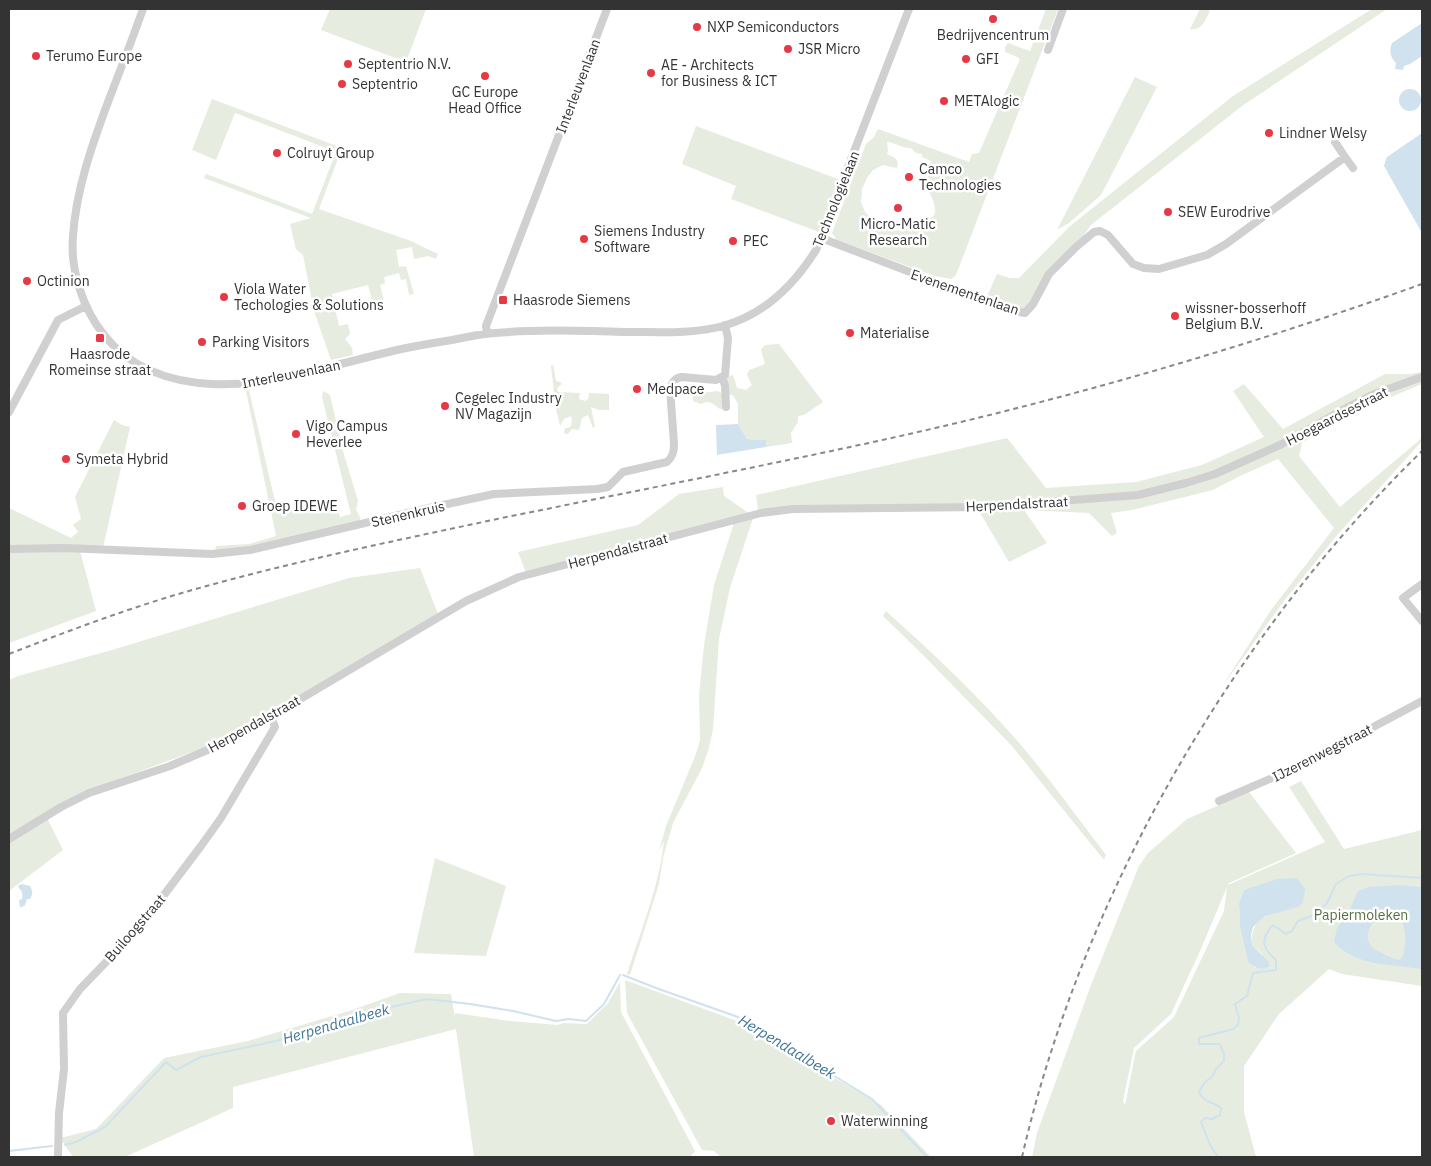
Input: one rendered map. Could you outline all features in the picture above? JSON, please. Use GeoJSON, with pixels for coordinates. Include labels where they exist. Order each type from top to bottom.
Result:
{"type":"FeatureCollection","features":[{"type":"Feature","properties":{"kind":"street","name":"Interleuvenlaan"},"geometry":{"type":"LineString","coordinates":[[143,9],[98,130],[83,179],[72,239],[75,266],[86,306],[102,332],[115,348],[128,359],[171,378],[210,384],[236,385],[275,380],[398,350],[487,334],[486,326],[607,9]]}},
{"type":"Feature","properties":{"kind":"street","name":"Technologielaan"},"geometry":{"type":"LineString","coordinates":[[487,334],[546,331],[699,331],[725,325],[755,312],[768,303],[790,286],[808,262],[821,238],[910,9]]}},
{"type":"Feature","properties":{"kind":"street"},"geometry":{"type":"LineString","coordinates":[[1048,50],[1063,9]]}},
{"type":"Feature","properties":{"kind":"street"},"geometry":{"type":"LineString","coordinates":[[1335,142],[1353,168]]}},
{"type":"Feature","properties":{"kind":"street","name":"Evenementenlaan"},"geometry":{"type":"LineString","coordinates":[[821,238],[1012,311],[1025,313],[1034,304],[1049,274],[1076,246],[1094,232],[1100,231],[1108,235],[1133,264],[1144,268],[1159,269],[1207,255],[1226,244],[1345,157]]}},
{"type":"Feature","properties":{"kind":"street"},"geometry":{"type":"LineString","coordinates":[[9,412],[58,320],[86,306]]}},
{"type":"Feature","properties":{"kind":"street"},"geometry":{"type":"LineString","coordinates":[[725,325],[728,338],[726,370],[722,378],[725,384],[726,407]]}},
{"type":"Feature","properties":{"kind":"street","name":"Stenenkruis"},"geometry":{"type":"LineString","coordinates":[[9,549],[65,548],[212,554],[250,550],[494,494],[602,489],[611,484],[623,472],[667,462],[672,458],[674,444],[670,388],[673,381],[682,377],[716,380],[722,378]]}},
{"type":"Feature","properties":{"kind":"street","name":"Hoegaardsestraat"},"geometry":{"type":"LineString","coordinates":[[1280,444],[1374,394],[1422,378]]}},
{"type":"Feature","properties":{"kind":"street","name":"Herpendalstraat"},"geometry":{"type":"LineString","coordinates":[[9,839],[77,798],[101,788],[170,766],[231,740],[414,630],[466,601],[519,577],[769,512],[793,509],[985,507],[1138,495],[1214,474],[1280,444]]}},
{"type":"Feature","properties":{"kind":"street"},"geometry":{"type":"LineString","coordinates":[[1422,584],[1404,598],[1422,621]]}},
{"type":"Feature","properties":{"kind":"street","name":"IJzerenwegstraat"},"geometry":{"type":"LineString","coordinates":[[1219,801],[1302,766],[1422,701]]}},
{"type":"Feature","properties":{"kind":"street","name":"Builoogstraat"},"geometry":{"type":"LineString","coordinates":[[58,1157],[59,1112],[64,1069],[63,1013],[80,990],[143,922],[216,825],[275,727],[271,717]]}},
{"type":"Feature","properties":{"kind":"green space"},"geometry":{"type":"Polygon","coordinates":[[[330,9],[426,9],[406,62],[321,30],[330,9]]]}},
{"type":"Feature","properties":{"kind":"green space"},"geometry":{"type":"Polygon","coordinates":[[[1046,9],[1058,9],[956,275],[951,279],[935,276],[837,240],[832,233],[866,144],[874,137],[878,129],[969,162],[972,154],[979,153],[1020,59],[1005,52],[1005,47],[1008,43],[1030,51],[1046,9]],[[887,142],[887,154],[897,160],[897,168],[883,165],[873,170],[862,189],[861,202],[865,212],[883,229],[892,231],[904,230],[934,216],[934,204],[925,184],[931,161],[922,157],[922,154],[916,153],[911,148],[887,142]]]}},
{"type":"Feature","properties":{"kind":"green space"},"geometry":{"type":"Polygon","coordinates":[[[1200,9],[1210,11],[1200,27],[1190,29],[1200,9]]]}},
{"type":"Feature","properties":{"kind":"green space"},"geometry":{"type":"Polygon","coordinates":[[[1372,9],[1387,9],[1242,106],[1091,225],[1076,247],[1049,274],[1025,313],[985,301],[997,274],[1010,278],[1019,278],[1070,226],[1233,96],[1372,9]]]}},
{"type":"Feature","properties":{"kind":"green space"},"geometry":{"type":"Polygon","coordinates":[[[1135,77],[1157,87],[1101,195],[1069,223],[1057,230],[1135,77]]]}},
{"type":"Feature","properties":{"kind":"green space"},"geometry":{"type":"Polygon","coordinates":[[[212,99],[342,148],[319,209],[411,241],[438,254],[436,259],[428,256],[414,259],[412,247],[396,250],[399,267],[406,266],[414,294],[409,295],[406,279],[401,280],[399,273],[384,277],[385,283],[380,285],[384,301],[373,304],[368,285],[332,294],[339,326],[348,324],[350,334],[345,339],[352,348],[353,355],[331,360],[314,311],[303,255],[296,249],[290,224],[311,218],[204,178],[206,174],[312,214],[336,152],[235,113],[216,160],[192,150],[212,99]]]}},
{"type":"Feature","properties":{"kind":"green space"},"geometry":{"type":"Polygon","coordinates":[[[696,126],[838,179],[819,232],[731,199],[736,186],[682,164],[696,126]]]}},
{"type":"Feature","properties":{"kind":"green space"},"geometry":{"type":"Polygon","coordinates":[[[779,344],[823,402],[804,415],[798,416],[798,422],[791,433],[792,443],[766,447],[766,440],[747,439],[738,424],[738,404],[733,395],[726,394],[722,378],[733,375],[737,388],[746,390],[752,385],[747,375],[749,370],[765,364],[761,350],[765,345],[779,344]]]}},
{"type":"Feature","properties":{"kind":"green space"},"geometry":{"type":"Polygon","coordinates":[[[553,365],[556,381],[562,384],[557,388],[558,392],[580,393],[579,399],[585,401],[588,399],[589,393],[609,394],[609,410],[599,410],[591,407],[595,427],[593,428],[588,415],[582,418],[579,430],[572,429],[568,434],[565,434],[565,428],[571,426],[572,420],[571,416],[564,419],[560,426],[551,366],[553,365]]]}},
{"type":"Feature","properties":{"kind":"green space"},"geometry":{"type":"Polygon","coordinates":[[[1422,372],[1422,384],[1348,415],[1302,443],[1299,456],[1340,507],[1422,438],[1422,441],[1338,534],[1284,601],[1221,688],[1271,610],[1334,528],[1278,459],[1213,490],[1132,510],[1111,513],[1117,533],[1112,536],[1089,513],[1024,510],[1047,543],[1009,562],[979,511],[791,506],[758,510],[756,495],[1007,438],[1046,488],[1136,482],[1202,465],[1264,437],[1233,391],[1244,384],[1283,429],[1385,374],[1422,372]]]}},
{"type":"Feature","properties":{"kind":"green space"},"geometry":{"type":"Polygon","coordinates":[[[249,390],[278,514],[336,501],[340,517],[351,514],[322,397],[323,391],[330,395],[343,451],[358,501],[356,510],[360,517],[360,522],[250,548],[215,552],[216,546],[249,544],[276,536],[246,391],[249,390]]]}},
{"type":"Feature","properties":{"kind":"green space"},"geometry":{"type":"Polygon","coordinates":[[[717,391],[724,394],[725,406],[722,409],[712,403],[706,402],[701,404],[693,401],[694,394],[717,391]]]}},
{"type":"Feature","properties":{"kind":"green space"},"geometry":{"type":"Polygon","coordinates":[[[114,420],[130,427],[103,548],[9,547],[9,508],[71,538],[78,532],[73,525],[81,519],[75,497],[114,420]]]}},
{"type":"Feature","properties":{"kind":"green space"},"geometry":{"type":"Polygon","coordinates":[[[723,487],[724,496],[750,514],[526,573],[518,552],[638,525],[679,494],[723,487]]]}},
{"type":"Feature","properties":{"kind":"green space"},"geometry":{"type":"Polygon","coordinates":[[[753,518],[730,588],[719,639],[713,729],[709,748],[702,768],[673,823],[663,858],[659,884],[630,975],[627,974],[658,875],[664,841],[659,851],[666,826],[700,740],[699,696],[704,645],[714,585],[734,523],[753,518]]]}},
{"type":"Feature","properties":{"kind":"green space"},"geometry":{"type":"Polygon","coordinates":[[[80,551],[96,611],[9,643],[9,552],[80,551]]]}},
{"type":"Feature","properties":{"kind":"green space"},"geometry":{"type":"Polygon","coordinates":[[[420,568],[438,614],[227,739],[84,792],[9,836],[9,680],[349,578],[420,568]]]}},
{"type":"Feature","properties":{"kind":"green space"},"geometry":{"type":"Polygon","coordinates":[[[886,611],[961,681],[1018,741],[1106,855],[1104,860],[1011,745],[883,616],[886,611]]]}},
{"type":"Feature","properties":{"kind":"green space","name":"Papiermoleken"},"geometry":{"type":"Polygon","coordinates":[[[1301,781],[1344,849],[1422,830],[1422,986],[1342,974],[1329,969],[1279,1014],[1244,1066],[1244,1112],[1256,1157],[1032,1157],[1037,1133],[1091,985],[1139,866],[1148,853],[1187,819],[1249,792],[1296,853],[1228,885],[1325,842],[1289,787],[1301,781]],[[1227,887],[1171,1014],[1134,1048],[1123,1101],[1125,1105],[1136,1051],[1174,1017],[1224,911],[1227,887]],[[1244,890],[1239,903],[1240,927],[1248,962],[1256,968],[1262,954],[1252,945],[1252,934],[1259,920],[1272,913],[1298,907],[1244,890]]]}},
{"type":"Feature","properties":{"kind":"green space"},"geometry":{"type":"Polygon","coordinates":[[[46,816],[63,850],[9,891],[9,839],[46,816]]]}},
{"type":"Feature","properties":{"kind":"green space"},"geometry":{"type":"Polygon","coordinates":[[[435,858],[506,886],[486,956],[414,953],[435,858]]]}},
{"type":"Feature","properties":{"kind":"green space"},"geometry":{"type":"Polygon","coordinates":[[[625,980],[737,1021],[881,1105],[931,1157],[721,1157],[714,1151],[702,1150],[627,1013],[625,980]]]}},
{"type":"Feature","properties":{"kind":"green space"},"geometry":{"type":"Polygon","coordinates":[[[620,982],[621,1012],[695,1151],[690,1157],[474,1157],[456,1029],[233,1087],[233,1108],[125,1157],[73,1157],[60,1138],[96,1129],[164,1058],[248,1041],[349,1011],[400,993],[451,994],[455,1019],[455,1013],[510,1021],[558,1025],[563,1023],[587,1024],[608,1003],[620,982]]]}},
{"type":"Feature","properties":{"kind":"water"},"geometry":{"type":"Polygon","coordinates":[[[1422,23],[1422,56],[1404,66],[1403,70],[1395,69],[1396,63],[1391,54],[1392,43],[1422,23]]]}},
{"type":"Feature","properties":{"kind":"water"},"geometry":{"type":"Polygon","coordinates":[[[1410,89],[1418,92],[1421,100],[1418,108],[1410,111],[1402,108],[1399,100],[1402,92],[1410,89]]]}},
{"type":"Feature","properties":{"kind":"water"},"geometry":{"type":"Polygon","coordinates":[[[1422,133],[1422,233],[1384,166],[1387,157],[1422,133]]]}},
{"type":"Feature","properties":{"kind":"water"},"geometry":{"type":"Polygon","coordinates":[[[738,424],[747,439],[766,440],[766,447],[717,455],[716,425],[738,424]]]}},
{"type":"Feature","properties":{"kind":"water"},"geometry":{"type":"Polygon","coordinates":[[[1297,878],[1305,889],[1303,902],[1298,907],[1265,916],[1253,927],[1251,935],[1252,945],[1268,961],[1270,966],[1261,969],[1256,967],[1248,962],[1240,927],[1239,903],[1244,890],[1277,879],[1297,878]]]}},
{"type":"Feature","properties":{"kind":"water"},"geometry":{"type":"Polygon","coordinates":[[[22,884],[30,886],[32,896],[30,899],[27,899],[25,905],[20,907],[19,900],[22,899],[22,894],[18,887],[22,884]]]}},
{"type":"Feature","properties":{"kind":"water"},"geometry":{"type":"Polygon","coordinates":[[[1398,885],[1422,887],[1422,969],[1364,960],[1343,950],[1334,942],[1337,928],[1348,913],[1358,891],[1369,887],[1398,885]],[[1391,914],[1379,915],[1369,930],[1368,939],[1374,949],[1400,960],[1404,951],[1405,935],[1404,926],[1396,916],[1391,914]]]}},
{"type":"Feature","properties":{"kind":"waterway"},"geometry":{"type":"LineString","coordinates":[[1218,1157],[1211,1147],[1201,1122],[1205,1118],[1212,1119],[1220,1115],[1221,1108],[1205,1100],[1199,1092],[1205,1082],[1212,1077],[1216,1069],[1224,1061],[1224,1054],[1220,1044],[1199,1044],[1199,1038],[1233,1029],[1238,1025],[1239,1018],[1235,1004],[1247,996],[1253,973],[1276,970],[1276,960],[1264,943],[1269,930],[1273,925],[1286,934],[1292,931],[1298,921],[1314,915],[1327,903],[1336,884],[1349,876],[1361,874],[1422,878]]}},
{"type":"Feature","properties":{"kind":"waterway","name":"Herpendaalbeek"},"geometry":{"type":"LineString","coordinates":[[65,1145],[76,1142],[105,1127],[166,1062],[176,1070],[201,1057],[276,1041],[373,1011],[427,999],[513,1011],[556,1021],[569,1019],[586,1021],[604,1004],[620,975]]}},
{"type":"Feature","properties":{"kind":"waterway","name":"Herpendaalbeek"},"geometry":{"type":"LineString","coordinates":[[623,975],[738,1017],[872,1099],[927,1157]]}},
{"type":"Feature","properties":{"kind":"waterway","name":"Herpendaalbeek"},"geometry":{"type":"LineString","coordinates":[[9,1151],[52,1146]]}},
{"type":"Feature","properties":{"kind":"railway"},"geometry":{"type":"LineString","coordinates":[[9,654],[129,610],[203,587],[276,568],[497,519],[850,447],[995,414],[1210,354],[1352,309],[1422,284]]}},
{"type":"Feature","properties":{"kind":"railway"},"geometry":{"type":"LineString","coordinates":[[1022,1157],[1049,1060],[1083,963],[1125,868],[1173,776],[1227,688],[1287,603],[1352,524],[1422,451]]}},
{"type":"Feature","properties":{"kind":"place","name":"Bedrijvencentrum"},"geometry":{"type":"Point","coordinates":[993,19]}},
{"type":"Feature","properties":{"kind":"place","name":"NXP Semiconductors"},"geometry":{"type":"Point","coordinates":[697,27]}},
{"type":"Feature","properties":{"kind":"place","name":"JSR Micro"},"geometry":{"type":"Point","coordinates":[788,49]}},
{"type":"Feature","properties":{"kind":"place","name":"Terumo Europe"},"geometry":{"type":"Point","coordinates":[36,56]}},
{"type":"Feature","properties":{"kind":"place","name":"GFI"},"geometry":{"type":"Point","coordinates":[966,59]}},
{"type":"Feature","properties":{"kind":"place","name":"Septentrio N.V."},"geometry":{"type":"Point","coordinates":[348,64]}},
{"type":"Feature","properties":{"kind":"place","name":"AE - Architects for Business & ICT"},"geometry":{"type":"Point","coordinates":[651,73]}},
{"type":"Feature","properties":{"kind":"place","name":"GC Europe Head Office"},"geometry":{"type":"Point","coordinates":[485,76]}},
{"type":"Feature","properties":{"kind":"place","name":"Septentrio"},"geometry":{"type":"Point","coordinates":[342,84]}},
{"type":"Feature","properties":{"kind":"place","name":"METAlogic"},"geometry":{"type":"Point","coordinates":[944,101]}},
{"type":"Feature","properties":{"kind":"place","name":"Lindner Welsy"},"geometry":{"type":"Point","coordinates":[1269,133]}},
{"type":"Feature","properties":{"kind":"place","name":"Colruyt Group"},"geometry":{"type":"Point","coordinates":[277,153]}},
{"type":"Feature","properties":{"kind":"place","name":"Camco Technologies"},"geometry":{"type":"Point","coordinates":[909,177]}},
{"type":"Feature","properties":{"kind":"place","name":"Micro-Matic Research"},"geometry":{"type":"Point","coordinates":[898,208]}},
{"type":"Feature","properties":{"kind":"place","name":"SEW Eurodrive"},"geometry":{"type":"Point","coordinates":[1168,212]}},
{"type":"Feature","properties":{"kind":"place","name":"Siemens Industry Software"},"geometry":{"type":"Point","coordinates":[584,239]}},
{"type":"Feature","properties":{"kind":"place","name":"PEC"},"geometry":{"type":"Point","coordinates":[733,241]}},
{"type":"Feature","properties":{"kind":"place","name":"Octinion"},"geometry":{"type":"Point","coordinates":[27,281]}},
{"type":"Feature","properties":{"kind":"place","name":"Viola Water Techologies & Solutions"},"geometry":{"type":"Point","coordinates":[224,297]}},
{"type":"Feature","properties":{"kind":"place","name":"Haasrode Siemens"},"geometry":{"type":"Point","coordinates":[503,300]}},
{"type":"Feature","properties":{"kind":"place","name":"wissner-bosserhoff Belgium B.V."},"geometry":{"type":"Point","coordinates":[1175,316]}},
{"type":"Feature","properties":{"kind":"place","name":"Materialise"},"geometry":{"type":"Point","coordinates":[850,333]}},
{"type":"Feature","properties":{"kind":"place","name":"Haasrode Romeinse straat"},"geometry":{"type":"Point","coordinates":[100,338]}},
{"type":"Feature","properties":{"kind":"place","name":"Parking Visitors"},"geometry":{"type":"Point","coordinates":[202,342]}},
{"type":"Feature","properties":{"kind":"place","name":"Medpace"},"geometry":{"type":"Point","coordinates":[637,389]}},
{"type":"Feature","properties":{"kind":"place","name":"Cegelec Industry NV Magazijn"},"geometry":{"type":"Point","coordinates":[445,406]}},
{"type":"Feature","properties":{"kind":"place","name":"Vigo Campus Heverlee"},"geometry":{"type":"Point","coordinates":[296,434]}},
{"type":"Feature","properties":{"kind":"place","name":"Symeta Hybrid"},"geometry":{"type":"Point","coordinates":[66,459]}},
{"type":"Feature","properties":{"kind":"place","name":"Groep IDEWE"},"geometry":{"type":"Point","coordinates":[242,506]}},
{"type":"Feature","properties":{"kind":"place","name":"Waterwinning"},"geometry":{"type":"Point","coordinates":[831,1121]}}]}
